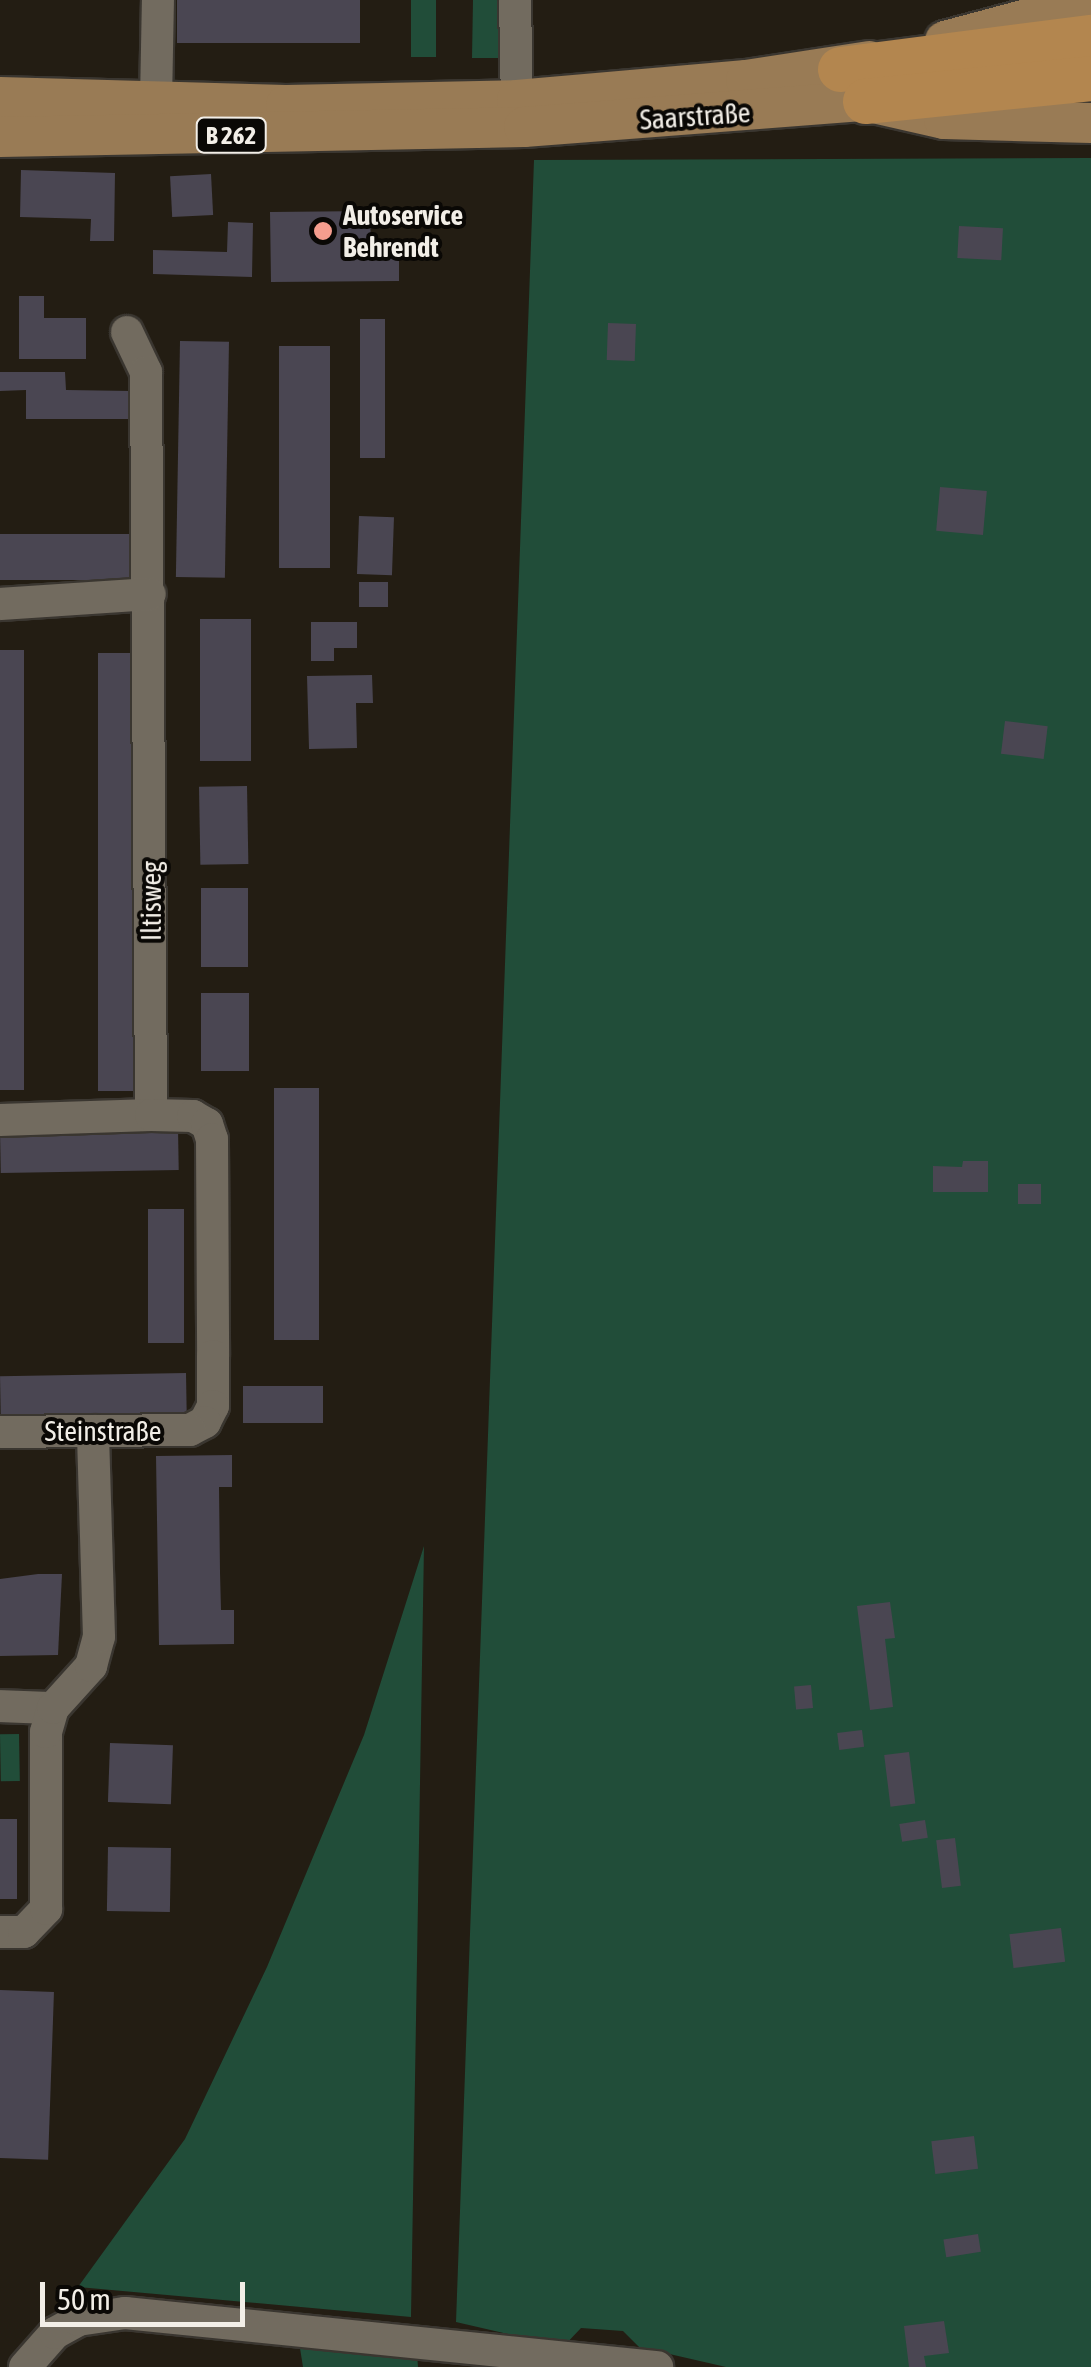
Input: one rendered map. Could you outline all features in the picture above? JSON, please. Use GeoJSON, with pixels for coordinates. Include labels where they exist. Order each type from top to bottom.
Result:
{"type":"FeatureCollection","features":[{"type":"Feature","properties":{"kind":"highway","name":"B 262"},"geometry":{"type":"LineString","coordinates":[[852,85],[1091,37]]}},
{"type":"Feature","properties":{"kind":"highway","name":"B 262"},"geometry":{"type":"LineString","coordinates":[[852,85],[1044,84],[1091,78]]}},
{"type":"Feature","properties":{"kind":"main road","name":"B 262"},"geometry":{"type":"LineString","coordinates":[[852,85],[1091,2]]}},
{"type":"Feature","properties":{"kind":"main road","name":"B 262"},"geometry":{"type":"LineString","coordinates":[[852,85],[944,119],[1091,123]]}},
{"type":"Feature","properties":{"kind":"main road","name":"Saarstraße"},"geometry":{"type":"LineString","coordinates":[[520,113],[852,85]]}},
{"type":"Feature","properties":{"kind":"main road","name":"B 262"},"geometry":{"type":"LineString","coordinates":[[0,96],[520,113]]}},
{"type":"Feature","properties":{"kind":"main road","name":"B 262"},"geometry":{"type":"LineString","coordinates":[[0,137],[520,113]]}},
{"type":"Feature","properties":{"kind":"street"},"geometry":{"type":"LineString","coordinates":[[156,101],[158,0]]}},
{"type":"Feature","properties":{"kind":"street"},"geometry":{"type":"LineString","coordinates":[[514,0],[520,113]]}},
{"type":"Feature","properties":{"kind":"street","name":"Iltisweg"},"geometry":{"type":"LineString","coordinates":[[128,332],[146,372],[152,1115]]}},
{"type":"Feature","properties":{"kind":"street"},"geometry":{"type":"LineString","coordinates":[[0,604],[150,594]]}},
{"type":"Feature","properties":{"kind":"street"},"geometry":{"type":"LineString","coordinates":[[0,1120],[152,1115]]}},
{"type":"Feature","properties":{"kind":"street","name":"Steinstraße"},"geometry":{"type":"LineString","coordinates":[[0,1432],[190,1430],[205,1422],[213,1406],[212,1139],[206,1124],[194,1116],[152,1115]]}},
{"type":"Feature","properties":{"kind":"street"},"geometry":{"type":"LineString","coordinates":[[0,1932],[24,1932],[46,1908],[46,1732],[53,1708],[91,1666],[99,1637],[93,1431]]}},
{"type":"Feature","properties":{"kind":"street"},"geometry":{"type":"LineString","coordinates":[[0,1706],[53,1708]]}},
{"type":"Feature","properties":{"kind":"street"},"geometry":{"type":"LineString","coordinates":[[25,2367],[55,2333],[78,2320],[125,2313],[657,2367]]}},
{"type":"Feature","properties":{"kind":"green space"},"geometry":{"type":"Polygon","coordinates":[[[411,0],[436,0],[436,57],[411,57],[411,0]]]}},
{"type":"Feature","properties":{"kind":"green space"},"geometry":{"type":"Polygon","coordinates":[[[473,0],[509,0],[502,58],[472,58],[473,0]]]}},
{"type":"Feature","properties":{"kind":"green space"},"geometry":{"type":"Polygon","coordinates":[[[1091,158],[1091,2367],[726,2367],[639,2347],[623,2331],[581,2328],[563,2347],[456,2322],[534,160],[1091,158]]]}},
{"type":"Feature","properties":{"kind":"green space"},"geometry":{"type":"Polygon","coordinates":[[[424,1546],[411,2317],[78,2287],[185,2139],[267,1967],[364,1735],[424,1546]]]}},
{"type":"Feature","properties":{"kind":"green space"},"geometry":{"type":"Polygon","coordinates":[[[0,1734],[19,1734],[20,1781],[1,1781],[0,1734]]]}},
{"type":"Feature","properties":{"kind":"green space"},"geometry":{"type":"Polygon","coordinates":[[[299,2342],[417,2353],[418,2367],[303,2367],[299,2342]]]}},
{"type":"Feature","properties":{"kind":"building"},"geometry":{"type":"Polygon","coordinates":[[[177,0],[360,0],[360,43],[177,43],[177,0]]]}},
{"type":"Feature","properties":{"kind":"building"},"geometry":{"type":"Polygon","coordinates":[[[21,170],[115,173],[114,241],[90,241],[91,219],[20,217],[21,170]]]}},
{"type":"Feature","properties":{"kind":"building"},"geometry":{"type":"Polygon","coordinates":[[[211,174],[213,215],[172,217],[170,176],[211,174]]]}},
{"type":"Feature","properties":{"kind":"building"},"geometry":{"type":"Polygon","coordinates":[[[370,211],[371,249],[399,249],[399,281],[271,282],[270,212],[370,211]]]}},
{"type":"Feature","properties":{"kind":"building"},"geometry":{"type":"Polygon","coordinates":[[[228,222],[253,223],[252,277],[153,274],[153,250],[227,252],[228,222]]]}},
{"type":"Feature","properties":{"kind":"building"},"geometry":{"type":"Polygon","coordinates":[[[959,226],[1003,228],[1001,260],[957,258],[959,226]]]}},
{"type":"Feature","properties":{"kind":"building"},"geometry":{"type":"Polygon","coordinates":[[[19,296],[44,296],[44,318],[86,318],[86,359],[19,359],[19,296]]]}},
{"type":"Feature","properties":{"kind":"building"},"geometry":{"type":"Polygon","coordinates":[[[360,319],[385,319],[385,458],[360,458],[360,319]]]}},
{"type":"Feature","properties":{"kind":"building"},"geometry":{"type":"Polygon","coordinates":[[[608,323],[636,324],[635,361],[607,360],[608,323]]]}},
{"type":"Feature","properties":{"kind":"building"},"geometry":{"type":"Polygon","coordinates":[[[180,341],[229,342],[225,578],[176,577],[180,341]]]}},
{"type":"Feature","properties":{"kind":"building"},"geometry":{"type":"Polygon","coordinates":[[[279,346],[330,346],[330,568],[279,568],[279,346]]]}},
{"type":"Feature","properties":{"kind":"building"},"geometry":{"type":"Polygon","coordinates":[[[0,372],[65,372],[66,390],[132,391],[133,419],[26,419],[26,390],[0,391],[0,372]]]}},
{"type":"Feature","properties":{"kind":"building"},"geometry":{"type":"Polygon","coordinates":[[[940,487],[987,491],[983,535],[936,531],[940,487]]]}},
{"type":"Feature","properties":{"kind":"building"},"geometry":{"type":"Polygon","coordinates":[[[359,516],[394,517],[392,575],[357,574],[359,516]]]}},
{"type":"Feature","properties":{"kind":"building"},"geometry":{"type":"Polygon","coordinates":[[[0,534],[133,534],[133,580],[0,580],[0,534]]]}},
{"type":"Feature","properties":{"kind":"building"},"geometry":{"type":"Polygon","coordinates":[[[359,582],[388,582],[388,607],[359,607],[359,582]]]}},
{"type":"Feature","properties":{"kind":"building"},"geometry":{"type":"Polygon","coordinates":[[[200,619],[251,619],[251,761],[200,761],[200,619]]]}},
{"type":"Feature","properties":{"kind":"building"},"geometry":{"type":"Polygon","coordinates":[[[311,622],[357,622],[357,648],[334,648],[334,661],[311,661],[311,622]]]}},
{"type":"Feature","properties":{"kind":"building"},"geometry":{"type":"Polygon","coordinates":[[[0,650],[24,650],[24,1090],[0,1090],[0,650]]]}},
{"type":"Feature","properties":{"kind":"building"},"geometry":{"type":"Polygon","coordinates":[[[98,653],[137,653],[137,1091],[98,1091],[98,653]]]}},
{"type":"Feature","properties":{"kind":"building"},"geometry":{"type":"Polygon","coordinates":[[[372,675],[373,703],[356,703],[357,748],[309,749],[307,676],[372,675]]]}},
{"type":"Feature","properties":{"kind":"building"},"geometry":{"type":"Polygon","coordinates":[[[1005,721],[1048,726],[1044,759],[1001,754],[1005,721]]]}},
{"type":"Feature","properties":{"kind":"building"},"geometry":{"type":"Polygon","coordinates":[[[247,786],[248,864],[200,865],[199,787],[247,786]]]}},
{"type":"Feature","properties":{"kind":"building"},"geometry":{"type":"Polygon","coordinates":[[[201,888],[248,888],[248,967],[201,967],[201,888]]]}},
{"type":"Feature","properties":{"kind":"building"},"geometry":{"type":"Polygon","coordinates":[[[201,993],[249,993],[249,1071],[201,1071],[201,993]]]}},
{"type":"Feature","properties":{"kind":"building"},"geometry":{"type":"Polygon","coordinates":[[[274,1088],[319,1088],[319,1340],[274,1340],[274,1088]]]}},
{"type":"Feature","properties":{"kind":"building"},"geometry":{"type":"Polygon","coordinates":[[[178,1128],[179,1170],[1,1173],[0,1131],[178,1128]]]}},
{"type":"Feature","properties":{"kind":"building"},"geometry":{"type":"Polygon","coordinates":[[[963,1161],[988,1161],[988,1192],[933,1192],[933,1166],[962,1167],[963,1161]]]}},
{"type":"Feature","properties":{"kind":"building"},"geometry":{"type":"Polygon","coordinates":[[[1018,1184],[1041,1184],[1041,1204],[1018,1204],[1018,1184]]]}},
{"type":"Feature","properties":{"kind":"building"},"geometry":{"type":"Polygon","coordinates":[[[148,1209],[184,1209],[184,1343],[148,1343],[148,1209]]]}},
{"type":"Feature","properties":{"kind":"building"},"geometry":{"type":"Polygon","coordinates":[[[186,1373],[187,1414],[1,1417],[0,1376],[186,1373]]]}},
{"type":"Feature","properties":{"kind":"building"},"geometry":{"type":"Polygon","coordinates":[[[243,1386],[323,1386],[323,1423],[243,1423],[243,1386]]]}},
{"type":"Feature","properties":{"kind":"building"},"geometry":{"type":"Polygon","coordinates":[[[232,1455],[232,1487],[219,1487],[221,1610],[234,1610],[234,1644],[159,1645],[156,1456],[232,1455]]]}},
{"type":"Feature","properties":{"kind":"building"},"geometry":{"type":"Polygon","coordinates":[[[62,1574],[58,1655],[0,1656],[0,1579],[62,1574]]]}},
{"type":"Feature","properties":{"kind":"building"},"geometry":{"type":"Polygon","coordinates":[[[890,1602],[895,1638],[885,1639],[893,1707],[870,1710],[857,1606],[890,1602]]]}},
{"type":"Feature","properties":{"kind":"building"},"geometry":{"type":"Polygon","coordinates":[[[811,1685],[813,1708],[796,1709],[794,1686],[811,1685]]]}},
{"type":"Feature","properties":{"kind":"building"},"geometry":{"type":"Polygon","coordinates":[[[862,1730],[864,1747],[839,1750],[837,1733],[862,1730]]]}},
{"type":"Feature","properties":{"kind":"building"},"geometry":{"type":"Polygon","coordinates":[[[110,1743],[173,1745],[171,1804],[108,1802],[110,1743]]]}},
{"type":"Feature","properties":{"kind":"building"},"geometry":{"type":"Polygon","coordinates":[[[909,1752],[915,1804],[891,1807],[884,1755],[909,1752]]]}},
{"type":"Feature","properties":{"kind":"building"},"geometry":{"type":"Polygon","coordinates":[[[0,1819],[17,1819],[17,1899],[0,1899],[0,1819]]]}},
{"type":"Feature","properties":{"kind":"building"},"geometry":{"type":"Polygon","coordinates":[[[925,1820],[928,1838],[902,1842],[899,1824],[925,1820]]]}},
{"type":"Feature","properties":{"kind":"building"},"geometry":{"type":"Polygon","coordinates":[[[955,1838],[961,1886],[942,1888],[936,1840],[955,1838]]]}},
{"type":"Feature","properties":{"kind":"building"},"geometry":{"type":"Polygon","coordinates":[[[108,1847],[171,1848],[170,1912],[107,1911],[108,1847]]]}},
{"type":"Feature","properties":{"kind":"building"},"geometry":{"type":"Polygon","coordinates":[[[1061,1928],[1065,1962],[1014,1968],[1009,1934],[1061,1928]]]}},
{"type":"Feature","properties":{"kind":"building"},"geometry":{"type":"Polygon","coordinates":[[[0,1990],[54,1992],[48,2160],[0,2158],[0,1990]]]}},
{"type":"Feature","properties":{"kind":"building"},"geometry":{"type":"Polygon","coordinates":[[[974,2136],[978,2169],[935,2174],[931,2141],[974,2136]]]}},
{"type":"Feature","properties":{"kind":"building"},"geometry":{"type":"Polygon","coordinates":[[[978,2234],[981,2252],[946,2257],[943,2239],[978,2234]]]}},
{"type":"Feature","properties":{"kind":"building"},"geometry":{"type":"Polygon","coordinates":[[[944,2321],[949,2353],[924,2356],[926,2367],[909,2367],[904,2326],[944,2321]]]}},
{"type":"Feature","properties":{"kind":"place","name":"Autoservice Behrendt"},"geometry":{"type":"Point","coordinates":[323,231]}}]}
